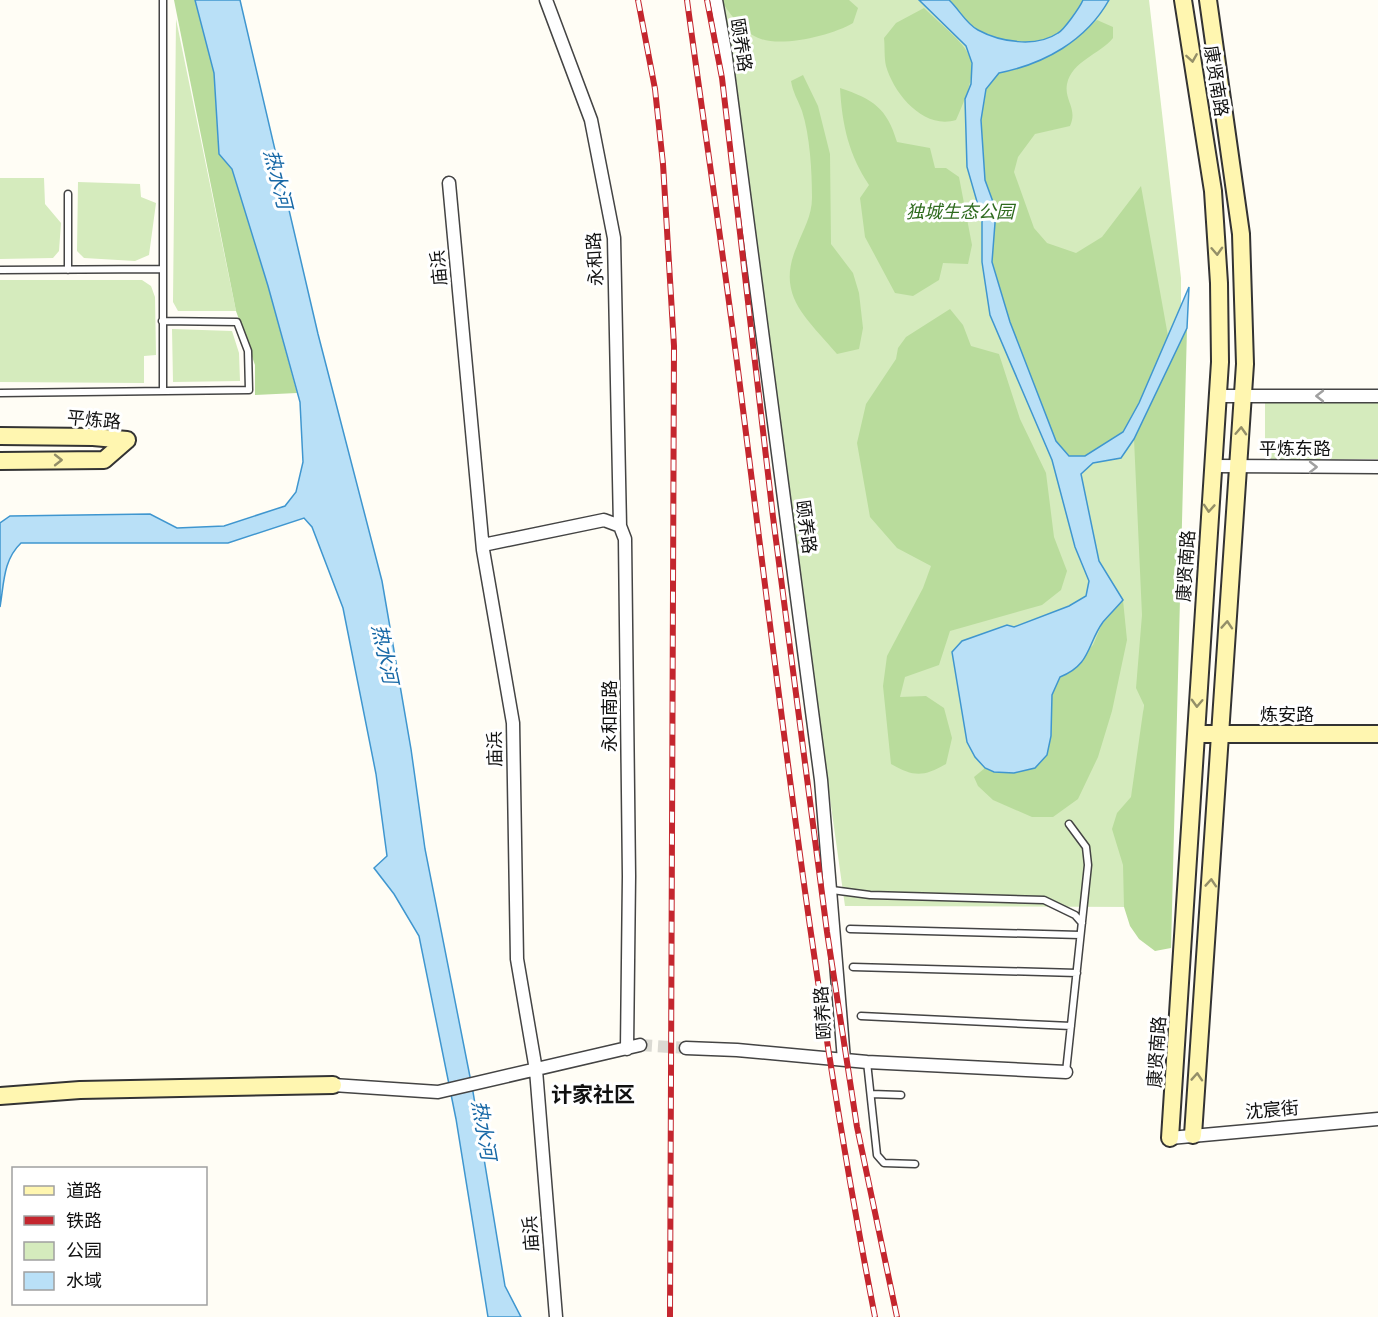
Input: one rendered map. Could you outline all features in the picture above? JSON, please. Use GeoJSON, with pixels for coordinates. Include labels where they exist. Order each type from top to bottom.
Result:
{"type":"FeatureCollection","features":[{"type":"Feature","properties":{"kind":"street","name":"永和路"},"geometry":{"type":"LineString","coordinates":[[546,0],[591,120],[614,238],[620,526]]}},
{"type":"Feature","properties":{"kind":"street","name":"颐养路"},"geometry":{"type":"LineString","coordinates":[[716,0],[725,50],[820,768],[832,890],[844,1060]]}},
{"type":"Feature","properties":{"kind":"street","name":"康贤南路"},"geometry":{"type":"LineString","coordinates":[[1170,1138],[1220,324],[1211,167],[1183,0]]}},
{"type":"Feature","properties":{"kind":"street","name":"康贤南路"},"geometry":{"type":"LineString","coordinates":[[1193,1136],[1239,466],[1245,316],[1241,234],[1208,0]]}},
{"type":"Feature","properties":{"kind":"street","name":"庙浜"},"geometry":{"type":"LineString","coordinates":[[449,183],[483,545],[513,723],[517,959],[536,1070],[555,1317]]}},
{"type":"Feature","properties":{"kind":"street"},"geometry":{"type":"LineString","coordinates":[[1217,396],[1378,396]]}},
{"type":"Feature","properties":{"kind":"street","name":"平炼路"},"geometry":{"type":"LineString","coordinates":[[0,436],[93,437],[128,440],[104,460],[0,461]]}},
{"type":"Feature","properties":{"kind":"street","name":"平炼东路"},"geometry":{"type":"LineString","coordinates":[[1212,466],[1378,467]]}},
{"type":"Feature","properties":{"kind":"street"},"geometry":{"type":"LineString","coordinates":[[483,545],[604,519],[620,526]]}},
{"type":"Feature","properties":{"kind":"street","name":"永和南路"},"geometry":{"type":"LineString","coordinates":[[620,526],[625,539],[628,615],[627,1049]]}},
{"type":"Feature","properties":{"kind":"street","name":"炼安路"},"geometry":{"type":"LineString","coordinates":[[1196,734],[1378,734]]}},
{"type":"Feature","properties":{"kind":"street"},"geometry":{"type":"LineString","coordinates":[[0,1096],[103,1089],[333,1085],[438,1092],[640,1045]]}},
{"type":"Feature","properties":{"kind":"street"},"geometry":{"type":"LineString","coordinates":[[686,1048],[737,1050],[867,1062],[1066,1072]]}},
{"type":"Feature","properties":{"kind":"street","name":"沈宸街"},"geometry":{"type":"LineString","coordinates":[[1170,1138],[1378,1119]]}},
{"type":"Feature","properties":{"kind":"lane"},"geometry":{"type":"LineString","coordinates":[[163,0],[162,321],[164,391]]}},
{"type":"Feature","properties":{"kind":"lane"},"geometry":{"type":"LineString","coordinates":[[68,194],[68,270]]}},
{"type":"Feature","properties":{"kind":"lane"},"geometry":{"type":"LineString","coordinates":[[0,270],[162,270]]}},
{"type":"Feature","properties":{"kind":"lane"},"geometry":{"type":"LineString","coordinates":[[0,393],[249,390],[248,351],[237,322],[162,321]]}},
{"type":"Feature","properties":{"kind":"lane"},"geometry":{"type":"LineString","coordinates":[[1066,1072],[1088,865],[1086,847],[1069,824]]}},
{"type":"Feature","properties":{"kind":"lane"},"geometry":{"type":"LineString","coordinates":[[832,890],[870,895],[1044,900],[1075,915],[1082,923]]}},
{"type":"Feature","properties":{"kind":"lane"},"geometry":{"type":"LineString","coordinates":[[850,929],[1080,935]]}},
{"type":"Feature","properties":{"kind":"lane"},"geometry":{"type":"LineString","coordinates":[[853,966],[1077,973]]}},
{"type":"Feature","properties":{"kind":"lane"},"geometry":{"type":"LineString","coordinates":[[861,1016],[1071,1026]]}},
{"type":"Feature","properties":{"kind":"lane"},"geometry":{"type":"LineString","coordinates":[[867,1062],[878,1155],[884,1163],[915,1164]]}},
{"type":"Feature","properties":{"kind":"lane"},"geometry":{"type":"LineString","coordinates":[[871,1094],[901,1095]]}},
{"type":"Feature","properties":{"kind":"green space"},"geometry":{"type":"Polygon","coordinates":[[[174,0],[195,0],[214,73],[219,154],[232,169],[268,286],[297,393],[255,395],[255,365],[236,311],[174,0]]]}},
{"type":"Feature","properties":{"kind":"green space","name":"独城生态公园"},"geometry":{"type":"Polygon","coordinates":[[[713,0],[1149,0],[1181,278],[1181,382],[1155,478],[1134,907],[845,906],[760,298],[713,0]]]}},
{"type":"Feature","properties":{"kind":"green space"},"geometry":{"type":"Polygon","coordinates":[[[721,0],[849,0],[858,8],[853,23],[833,32],[782,42],[761,39],[743,28],[721,0]]]}},
{"type":"Feature","properties":{"kind":"green space"},"geometry":{"type":"Polygon","coordinates":[[[949,0],[1083,0],[1061,31],[1039,41],[1018,42],[997,38],[978,30],[949,0]]]}},
{"type":"Feature","properties":{"kind":"green space"},"geometry":{"type":"Polygon","coordinates":[[[924,8],[953,35],[969,56],[972,67],[970,81],[956,120],[944,122],[922,115],[903,98],[886,66],[884,38],[896,23],[924,8]]]}},
{"type":"Feature","properties":{"kind":"green space"},"geometry":{"type":"Polygon","coordinates":[[[176,19],[236,311],[178,311],[173,302],[176,19]]]}},
{"type":"Feature","properties":{"kind":"green space"},"geometry":{"type":"Polygon","coordinates":[[[1097,20],[1113,27],[1113,38],[1074,69],[1070,76],[1067,95],[1072,109],[1070,126],[1035,134],[1018,157],[1014,172],[1034,228],[1047,243],[1076,253],[1102,237],[1141,186],[1168,336],[1139,403],[1123,432],[1085,456],[1070,456],[1056,441],[1010,322],[992,262],[996,210],[985,180],[981,120],[986,89],[999,73],[1039,60],[1075,38],[1097,20]]]}},
{"type":"Feature","properties":{"kind":"green space"},"geometry":{"type":"Polygon","coordinates":[[[803,75],[818,106],[830,154],[831,244],[853,273],[859,293],[863,328],[859,349],[837,354],[805,317],[792,293],[790,279],[791,264],[812,205],[807,131],[791,81],[803,75]]]}},
{"type":"Feature","properties":{"kind":"green space"},"geometry":{"type":"Polygon","coordinates":[[[840,88],[861,96],[877,106],[889,121],[897,142],[930,148],[935,168],[946,168],[959,177],[972,245],[968,264],[943,263],[939,280],[913,296],[895,293],[865,237],[860,198],[869,185],[856,162],[848,139],[840,88]]]}},
{"type":"Feature","properties":{"kind":"green space"},"geometry":{"type":"Polygon","coordinates":[[[0,178],[44,178],[45,204],[61,223],[59,251],[53,258],[0,259],[0,178]]]}},
{"type":"Feature","properties":{"kind":"green space"},"geometry":{"type":"Polygon","coordinates":[[[78,182],[140,184],[141,197],[156,203],[149,255],[135,261],[84,258],[77,251],[78,182]]]}},
{"type":"Feature","properties":{"kind":"green space"},"geometry":{"type":"Polygon","coordinates":[[[0,280],[142,280],[151,286],[155,297],[156,355],[144,356],[144,383],[0,382],[0,280]]]}},
{"type":"Feature","properties":{"kind":"green space"},"geometry":{"type":"Polygon","coordinates":[[[950,309],[963,325],[971,346],[999,354],[1020,419],[1046,473],[1054,537],[1067,571],[1061,590],[1042,605],[950,631],[939,665],[905,677],[900,697],[926,696],[944,708],[952,738],[946,764],[918,774],[891,764],[883,686],[887,656],[923,588],[931,566],[897,548],[870,517],[857,443],[866,404],[896,359],[898,348],[906,337],[950,309]]]}},
{"type":"Feature","properties":{"kind":"green space"},"geometry":{"type":"Polygon","coordinates":[[[1187,328],[1171,948],[1155,951],[1139,939],[1130,926],[1124,907],[1123,865],[1112,829],[1117,813],[1131,797],[1144,705],[1136,688],[1142,615],[1134,439],[1187,328]]]}},
{"type":"Feature","properties":{"kind":"green space"},"geometry":{"type":"Polygon","coordinates":[[[172,329],[232,331],[239,353],[240,381],[173,382],[172,329]]]}},
{"type":"Feature","properties":{"kind":"green space"},"geometry":{"type":"Polygon","coordinates":[[[1265,398],[1378,398],[1378,459],[1265,459],[1265,398]]]}},
{"type":"Feature","properties":{"kind":"green space"},"geometry":{"type":"Polygon","coordinates":[[[1123,600],[1127,640],[1112,711],[1098,757],[1078,799],[1053,817],[1032,817],[993,800],[978,786],[974,777],[985,768],[994,772],[1051,736],[1052,695],[1060,676],[1093,645],[1102,624],[1123,600]]]}},
{"type":"Feature","properties":{"kind":"water","name":"热水河"},"geometry":{"type":"Polygon","coordinates":[[[195,0],[240,0],[318,334],[382,581],[411,749],[425,849],[473,1092],[505,1286],[521,1317],[488,1317],[456,1119],[419,936],[394,894],[374,868],[387,856],[376,774],[343,608],[312,527],[304,518],[228,543],[21,543],[8,565],[0,607],[0,523],[10,516],[150,514],[177,528],[224,526],[285,506],[296,492],[303,462],[300,402],[232,169],[219,154],[214,73],[195,0]]]}},
{"type":"Feature","properties":{"kind":"water"},"geometry":{"type":"Polygon","coordinates":[[[919,0],[949,0],[978,30],[997,38],[1029,42],[1049,38],[1061,31],[1083,0],[1109,0],[1100,15],[1076,39],[1048,57],[999,73],[986,89],[981,120],[985,180],[996,210],[992,262],[1010,322],[1056,441],[1069,456],[1085,456],[1123,432],[1139,403],[1189,287],[1187,328],[1134,439],[1121,458],[1093,463],[1081,474],[1099,561],[1123,600],[1103,622],[1083,660],[1070,672],[1060,677],[1052,695],[1051,736],[1047,755],[1035,768],[1014,773],[994,772],[985,768],[975,757],[967,742],[952,652],[962,641],[1007,625],[1014,627],[1069,606],[1086,596],[1089,581],[1075,547],[1052,460],[990,315],[982,262],[982,219],[967,167],[965,99],[971,84],[972,63],[966,46],[919,0]]]}},
{"type":"Feature","properties":{"kind":"tunnel"},"geometry":{"type":"LineString","coordinates":[[640,1045],[686,1048]]}},
{"type":"Feature","properties":{"kind":"railway"},"geometry":{"type":"LineString","coordinates":[[638,0],[655,89],[663,164],[674,346],[670,1317]]}},
{"type":"Feature","properties":{"kind":"railway"},"geometry":{"type":"LineString","coordinates":[[687,0],[733,331],[799,849],[834,1083],[875,1317]]}},
{"type":"Feature","properties":{"kind":"railway"},"geometry":{"type":"LineString","coordinates":[[707,0],[722,78],[773,517],[827,932],[857,1127],[897,1317]]}},
{"type":"Feature","properties":{"kind":"district","name":"计家社区"},"geometry":{"type":"Point","coordinates":[593,1094]}}]}
